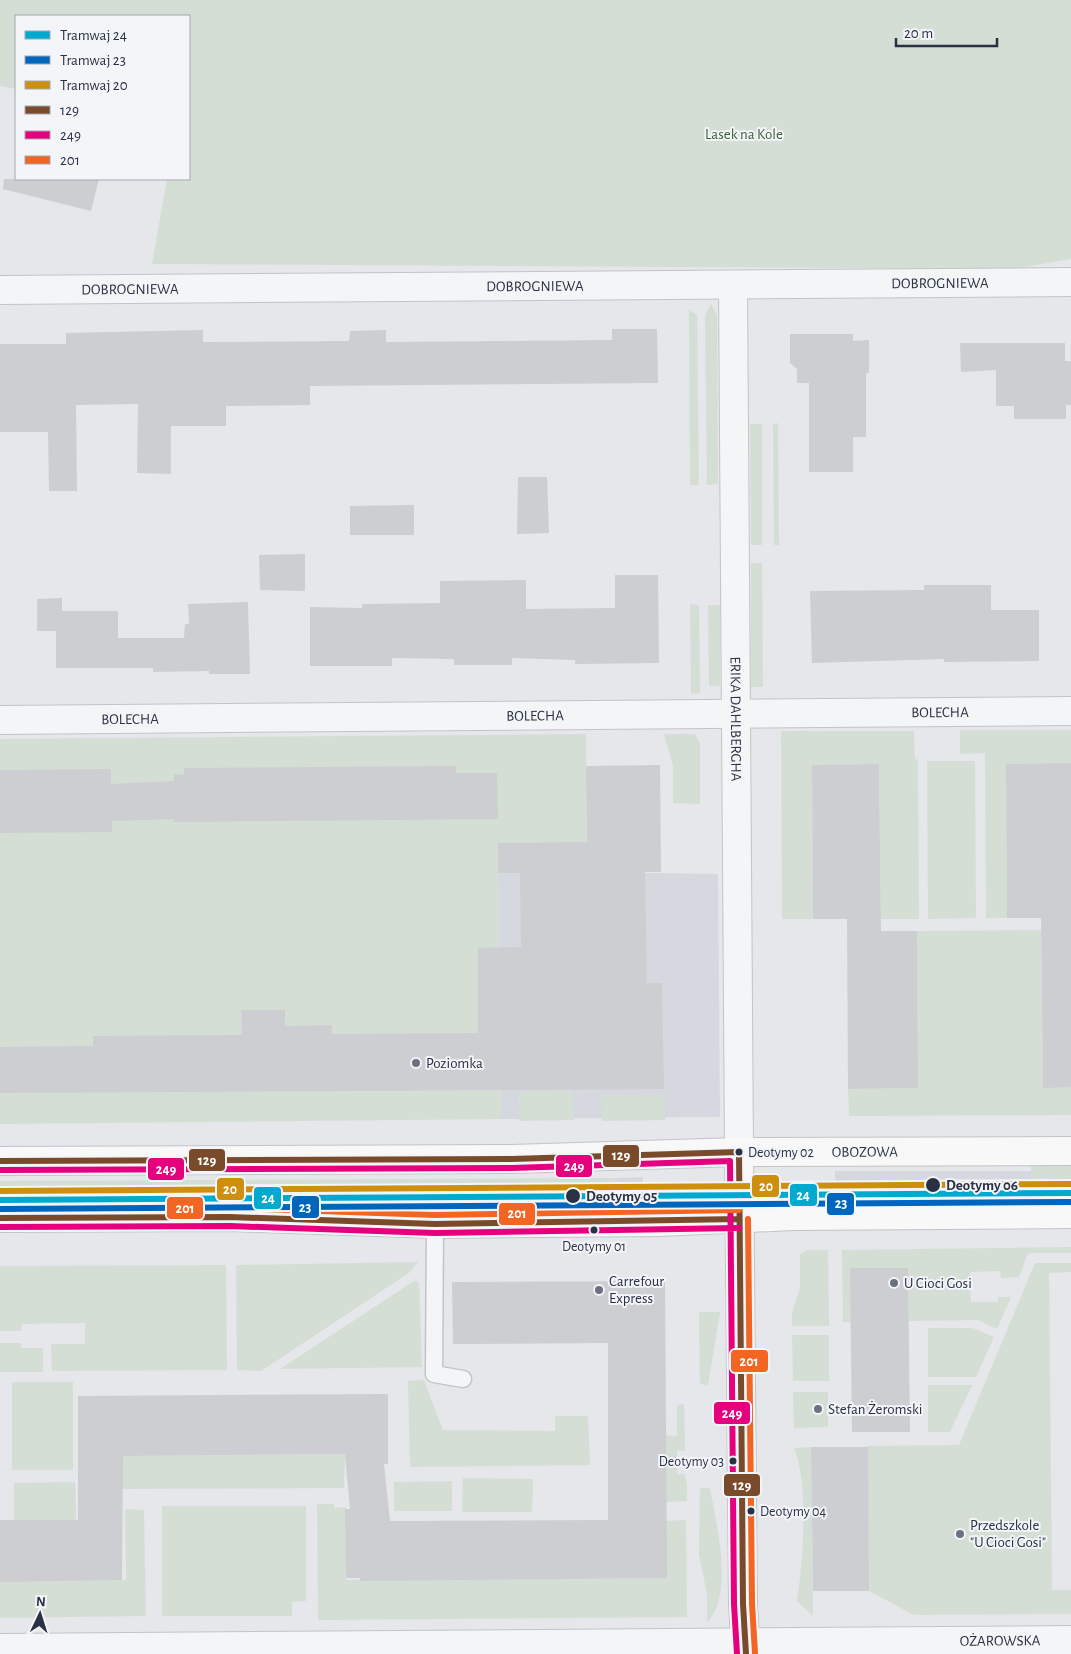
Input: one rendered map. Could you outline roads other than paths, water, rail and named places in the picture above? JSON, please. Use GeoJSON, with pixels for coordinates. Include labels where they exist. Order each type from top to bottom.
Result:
{"type":"FeatureCollection","features":[{"type":"Feature","properties":{"kind":"street","name":"DOBROGNIEWA"},"geometry":{"type":"LineString","coordinates":[[0,290],[1071,282]]}},
{"type":"Feature","properties":{"kind":"street","name":"ERIKA DAHLBERGHA"},"geometry":{"type":"LineString","coordinates":[[733,285],[739,1152]]}},
{"type":"Feature","properties":{"kind":"street","name":"BOLECHA"},"geometry":{"type":"LineString","coordinates":[[0,720],[1071,711]]}},
{"type":"Feature","properties":{"kind":"street","name":"OBOZOWA"},"geometry":{"type":"LineString","coordinates":[[0,1161],[502,1159],[739,1152],[1071,1151]]}},
{"type":"Feature","properties":{"kind":"street"},"geometry":{"type":"LineString","coordinates":[[739,1152],[742,1604],[745,1649]]}},
{"type":"Feature","properties":{"kind":"street"},"geometry":{"type":"LineString","coordinates":[[0,1218],[230,1217],[435,1224],[739,1219],[794,1216],[1071,1214]]}},
{"type":"Feature","properties":{"kind":"street","name":"OŻAROWSKA"},"geometry":{"type":"LineString","coordinates":[[0,1648],[745,1649],[1071,1640]]}},
{"type":"Feature","properties":{"kind":"lane"},"geometry":{"type":"LineString","coordinates":[[435,1224],[434,1374],[463,1379]]}},
{"type":"Feature","properties":{"kind":"tram line","name":"20"},"geometry":{"type":"LineString","coordinates":[[0,1191],[1071,1184]]}},
{"type":"Feature","properties":{"kind":"tram line","name":"24"},"geometry":{"type":"LineString","coordinates":[[0,1200],[1071,1193]]}},
{"type":"Feature","properties":{"kind":"tram line","name":"23"},"geometry":{"type":"LineString","coordinates":[[0,1209],[1071,1202]]}},
{"type":"Feature","properties":{"kind":"place","name":"Poziomka"},"geometry":{"type":"Point","coordinates":[416,1063]}},
{"type":"Feature","properties":{"kind":"place","name":"Deotymy 02"},"geometry":{"type":"Point","coordinates":[739,1152]}},
{"type":"Feature","properties":{"kind":"place","name":"Deotymy 06"},"geometry":{"type":"Point","coordinates":[933,1185]}},
{"type":"Feature","properties":{"kind":"place","name":"Deotymy 05"},"geometry":{"type":"Point","coordinates":[573,1196]}},
{"type":"Feature","properties":{"kind":"place","name":"Deotymy 01"},"geometry":{"type":"Point","coordinates":[594,1230]}},
{"type":"Feature","properties":{"kind":"place","name":"U Cioci Gosi"},"geometry":{"type":"Point","coordinates":[894,1283]}},
{"type":"Feature","properties":{"kind":"place","name":"Carrefour Express"},"geometry":{"type":"Point","coordinates":[599,1290]}},
{"type":"Feature","properties":{"kind":"place","name":"Stefan Żeromski"},"geometry":{"type":"Point","coordinates":[818,1409]}},
{"type":"Feature","properties":{"kind":"place","name":"Deotymy 03"},"geometry":{"type":"Point","coordinates":[733,1461]}},
{"type":"Feature","properties":{"kind":"place","name":"Deotymy 04"},"geometry":{"type":"Point","coordinates":[751,1511]}},
{"type":"Feature","properties":{"kind":"place","name":"Przedszkole \"U Cioci Gosi\""},"geometry":{"type":"Point","coordinates":[960,1534]}},
{"type":"Feature","properties":{"kind":"park label","name":"Lasek na Kole"},"geometry":{"type":"Point","coordinates":[744,134]}}]}
